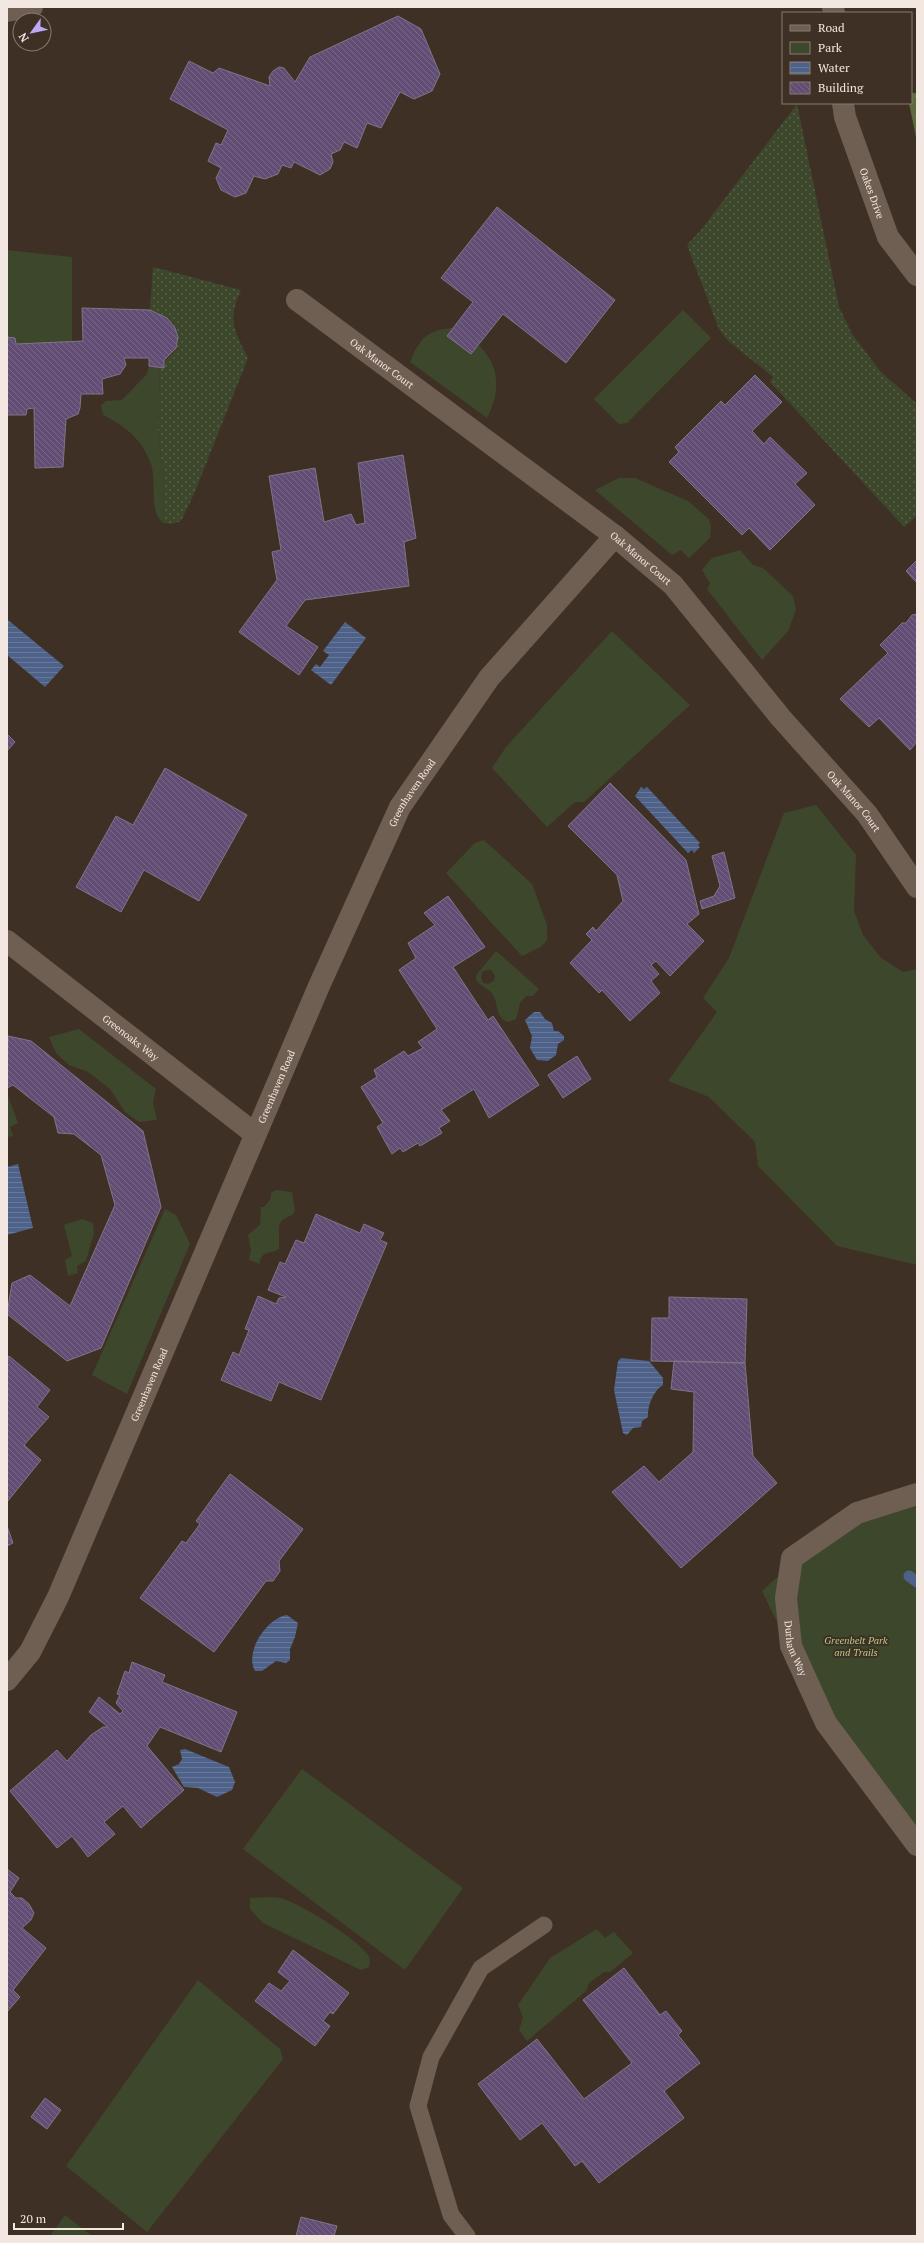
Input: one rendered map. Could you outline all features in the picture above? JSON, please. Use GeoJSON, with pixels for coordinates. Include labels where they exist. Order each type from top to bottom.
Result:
{"type":"FeatureCollection","features":[{"type":"Feature","properties":{"kind":"street"},"geometry":{"type":"LineString","coordinates":[[7,11],[32,7]]}},
{"type":"Feature","properties":{"kind":"street","name":"Oakes Drive"},"geometry":{"type":"LineString","coordinates":[[843,104],[845,117],[888,237],[917,275]]}},
{"type":"Feature","properties":{"kind":"street","name":"Oak Manor Court"},"geometry":{"type":"LineString","coordinates":[[297,300],[615,536],[673,585],[781,718],[867,814],[917,887]]}},
{"type":"Feature","properties":{"kind":"street","name":"Greenhaven Road"},"geometry":{"type":"LineString","coordinates":[[7,1680],[30,1652],[58,1597],[336,946],[400,807],[489,678],[615,536]]}},
{"type":"Feature","properties":{"kind":"street","name":"Greenoaks Way"},"geometry":{"type":"LineString","coordinates":[[7,941],[255,1134]]}},
{"type":"Feature","properties":{"kind":"street","name":"Durham Way"},"geometry":{"type":"LineString","coordinates":[[917,1494],[857,1513],[792,1558],[786,1598],[791,1646],[826,1723],[917,1845]]}},
{"type":"Feature","properties":{"kind":"lane"},"geometry":{"type":"LineString","coordinates":[[467,2236],[451,2214],[418,2106],[431,2057],[481,1968],[544,1925]]}},
{"type":"Feature","properties":{"kind":"green space"},"geometry":{"type":"Polygon","coordinates":[[[912,93],[917,93],[917,142],[909,104],[912,104],[912,93]]]}},
{"type":"Feature","properties":{"kind":"green space"},"geometry":{"type":"Polygon","coordinates":[[[797,104],[839,307],[852,334],[880,371],[917,404],[917,516],[904,527],[770,382],[773,377],[726,339],[719,329],[687,245],[701,230],[797,104]]]}},
{"type":"Feature","properties":{"kind":"green space"},"geometry":{"type":"Polygon","coordinates":[[[7,250],[72,257],[72,342],[16,344],[15,338],[7,337],[7,250]]]}},
{"type":"Feature","properties":{"kind":"green space"},"geometry":{"type":"Polygon","coordinates":[[[153,267],[241,290],[234,309],[233,317],[236,332],[248,358],[194,494],[181,521],[172,524],[163,523],[165,488],[158,429],[160,367],[176,348],[178,335],[172,324],[150,310],[153,267]]]}},
{"type":"Feature","properties":{"kind":"green space"},"geometry":{"type":"Polygon","coordinates":[[[683,310],[711,338],[627,423],[619,424],[594,399],[683,310]]]}},
{"type":"Feature","properties":{"kind":"green space"},"geometry":{"type":"Polygon","coordinates":[[[453,328],[478,344],[492,365],[496,377],[496,389],[493,403],[487,418],[410,362],[421,341],[431,333],[453,328]]]}},
{"type":"Feature","properties":{"kind":"green space"},"geometry":{"type":"Polygon","coordinates":[[[149,366],[160,367],[158,430],[165,488],[163,523],[158,517],[156,511],[154,503],[153,471],[143,447],[132,434],[119,424],[103,415],[101,405],[106,401],[122,400],[147,374],[149,366]]]}},
{"type":"Feature","properties":{"kind":"green space"},"geometry":{"type":"Polygon","coordinates":[[[619,478],[635,478],[688,501],[709,519],[711,527],[710,538],[689,558],[681,550],[672,555],[595,490],[619,478]]]}},
{"type":"Feature","properties":{"kind":"green space"},"geometry":{"type":"Polygon","coordinates":[[[740,550],[753,565],[763,568],[793,596],[796,610],[788,631],[762,660],[707,589],[710,584],[702,570],[712,558],[740,550]]]}},
{"type":"Feature","properties":{"kind":"green space"},"geometry":{"type":"Polygon","coordinates":[[[612,631],[690,705],[584,802],[575,802],[547,827],[492,768],[506,747],[612,631]]]}},
{"type":"Feature","properties":{"kind":"green space"},"geometry":{"type":"Polygon","coordinates":[[[816,805],[856,855],[854,911],[863,935],[880,957],[903,972],[917,969],[917,1265],[837,1246],[758,1166],[755,1142],[709,1097],[668,1081],[717,1012],[703,998],[729,958],[784,813],[816,805]]]}},
{"type":"Feature","properties":{"kind":"green space"},"geometry":{"type":"Polygon","coordinates":[[[484,840],[532,884],[547,925],[547,940],[541,947],[522,956],[446,873],[475,843],[484,840]]]}},
{"type":"Feature","properties":{"kind":"green space"},"geometry":{"type":"Polygon","coordinates":[[[496,951],[539,989],[533,996],[526,996],[520,1003],[516,1019],[509,1022],[501,1018],[499,1015],[493,995],[476,980],[477,974],[496,951]],[[491,970],[482,972],[481,978],[483,983],[488,984],[494,981],[495,976],[491,970]]]}},
{"type":"Feature","properties":{"kind":"green space"},"geometry":{"type":"Polygon","coordinates":[[[79,1029],[156,1089],[153,1102],[157,1120],[139,1122],[125,1112],[110,1089],[88,1072],[69,1065],[56,1053],[49,1037],[79,1029]]]}},
{"type":"Feature","properties":{"kind":"green space"},"geometry":{"type":"Polygon","coordinates":[[[7,1093],[18,1123],[10,1127],[13,1136],[7,1137],[7,1093]]]}},
{"type":"Feature","properties":{"kind":"green space"},"geometry":{"type":"Polygon","coordinates":[[[276,1190],[292,1192],[295,1211],[293,1214],[282,1220],[279,1226],[279,1249],[264,1255],[260,1260],[260,1264],[249,1260],[251,1250],[248,1235],[260,1225],[261,1207],[264,1207],[270,1200],[271,1193],[276,1190]]]}},
{"type":"Feature","properties":{"kind":"green space"},"geometry":{"type":"Polygon","coordinates":[[[165,1209],[176,1215],[190,1244],[127,1394],[92,1375],[165,1209]]]}},
{"type":"Feature","properties":{"kind":"green space"},"geometry":{"type":"Polygon","coordinates":[[[82,1219],[93,1223],[94,1233],[86,1261],[77,1266],[78,1273],[68,1276],[65,1260],[72,1256],[64,1225],[82,1219]]]}},
{"type":"Feature","properties":{"kind":"green space","name":"Greenbelt Park and Trails"},"geometry":{"type":"Polygon","coordinates":[[[917,1494],[917,1845],[826,1723],[762,1591],[818,1540],[917,1494]]]}},
{"type":"Feature","properties":{"kind":"green space"},"geometry":{"type":"Polygon","coordinates":[[[302,1769],[463,1888],[405,1970],[243,1849],[302,1769]]]}},
{"type":"Feature","properties":{"kind":"green space"},"geometry":{"type":"Polygon","coordinates":[[[271,1897],[284,1899],[316,1915],[342,1932],[363,1949],[370,1958],[369,1967],[361,1970],[263,1923],[250,1909],[250,1898],[271,1897]]]}},
{"type":"Feature","properties":{"kind":"green space"},"geometry":{"type":"Polygon","coordinates":[[[597,1929],[605,1938],[614,1932],[633,1953],[610,1972],[604,1972],[589,1983],[586,1991],[527,2041],[519,2030],[523,2018],[518,2005],[550,1958],[597,1929]]]}},
{"type":"Feature","properties":{"kind":"green space"},"geometry":{"type":"Polygon","coordinates":[[[198,1980],[280,2049],[283,2059],[147,2232],[66,2166],[198,1980]]]}},
{"type":"Feature","properties":{"kind":"green space"},"geometry":{"type":"Polygon","coordinates":[[[65,2215],[92,2236],[50,2236],[65,2215]]]}},
{"type":"Feature","properties":{"kind":"water"},"geometry":{"type":"Polygon","coordinates":[[[8,620],[64,666],[45,687],[7,655],[8,620]]]}},
{"type":"Feature","properties":{"kind":"water"},"geometry":{"type":"Polygon","coordinates":[[[345,622],[366,638],[331,685],[311,670],[316,664],[320,667],[329,655],[323,651],[345,622]]]}},
{"type":"Feature","properties":{"kind":"water"},"geometry":{"type":"Polygon","coordinates":[[[641,787],[644,789],[647,787],[700,843],[698,845],[700,847],[694,853],[692,850],[688,853],[635,796],[641,787]]]}},
{"type":"Feature","properties":{"kind":"water"},"geometry":{"type":"Polygon","coordinates":[[[534,1012],[540,1012],[545,1019],[552,1023],[554,1031],[558,1031],[564,1036],[564,1040],[558,1044],[556,1055],[548,1061],[537,1060],[530,1048],[532,1036],[525,1020],[534,1012]]]}},
{"type":"Feature","properties":{"kind":"water"},"geometry":{"type":"Polygon","coordinates":[[[18,1164],[33,1228],[7,1235],[7,1167],[18,1164]]]}},
{"type":"Feature","properties":{"kind":"water"},"geometry":{"type":"Polygon","coordinates":[[[621,1358],[649,1361],[663,1378],[663,1385],[654,1394],[650,1403],[648,1417],[642,1421],[641,1427],[633,1428],[627,1435],[623,1433],[614,1390],[618,1361],[621,1358]]]}},
{"type":"Feature","properties":{"kind":"water"},"geometry":{"type":"Polygon","coordinates":[[[287,1615],[298,1623],[295,1637],[290,1649],[290,1660],[286,1663],[276,1661],[262,1671],[255,1671],[252,1663],[255,1646],[259,1637],[272,1622],[279,1617],[287,1615]]]}},
{"type":"Feature","properties":{"kind":"water"},"geometry":{"type":"Polygon","coordinates":[[[185,1749],[229,1767],[235,1782],[232,1790],[217,1797],[198,1788],[184,1787],[172,1767],[179,1764],[182,1759],[180,1750],[185,1749]]]}},
{"type":"Feature","properties":{"kind":"building"},"geometry":{"type":"Polygon","coordinates":[[[398,16],[421,29],[440,74],[432,91],[414,99],[400,92],[381,128],[367,123],[357,148],[344,142],[340,150],[331,154],[333,162],[330,169],[320,175],[294,162],[291,168],[282,165],[278,174],[265,179],[254,176],[246,193],[235,197],[221,190],[216,178],[221,168],[208,161],[216,143],[221,145],[228,130],[170,99],[189,61],[213,73],[219,68],[270,86],[269,77],[273,71],[279,67],[284,68],[295,82],[310,57],[398,16]]]}},
{"type":"Feature","properties":{"kind":"building"},"geometry":{"type":"Polygon","coordinates":[[[497,207],[615,300],[566,363],[503,314],[471,354],[447,336],[473,302],[441,278],[497,207]]]}},
{"type":"Feature","properties":{"kind":"building"},"geometry":{"type":"Polygon","coordinates":[[[82,308],[150,310],[167,318],[175,328],[178,337],[176,348],[164,360],[164,368],[149,366],[149,358],[124,358],[126,365],[120,374],[102,379],[103,394],[81,394],[78,414],[66,419],[63,467],[35,468],[34,408],[27,409],[26,415],[7,415],[7,337],[15,338],[16,344],[83,341],[82,308]]]}},
{"type":"Feature","properties":{"kind":"building"},"geometry":{"type":"Polygon","coordinates":[[[755,375],[782,402],[752,431],[764,444],[770,437],[807,473],[795,484],[815,505],[770,550],[749,528],[742,535],[669,462],[679,452],[675,447],[721,401],[725,405],[755,375]]]}},
{"type":"Feature","properties":{"kind":"building"},"geometry":{"type":"Polygon","coordinates":[[[403,455],[416,538],[404,542],[409,586],[305,600],[286,626],[318,647],[299,675],[239,632],[277,580],[272,552],[281,550],[269,476],[315,468],[324,522],[351,514],[356,525],[365,523],[358,463],[403,455]]]}},
{"type":"Feature","properties":{"kind":"building"},"geometry":{"type":"Polygon","coordinates":[[[917,560],[917,583],[906,571],[917,560]]]}},
{"type":"Feature","properties":{"kind":"building"},"geometry":{"type":"Polygon","coordinates":[[[917,614],[917,742],[910,750],[879,718],[869,727],[840,699],[888,653],[880,645],[902,623],[906,623],[912,615],[917,614]]]}},
{"type":"Feature","properties":{"kind":"building"},"geometry":{"type":"Polygon","coordinates":[[[7,734],[15,742],[7,751],[7,734]]]}},
{"type":"Feature","properties":{"kind":"building"},"geometry":{"type":"Polygon","coordinates":[[[165,768],[247,815],[199,901],[144,870],[121,912],[76,887],[116,816],[133,825],[165,768]]]}},
{"type":"Feature","properties":{"kind":"building"},"geometry":{"type":"Polygon","coordinates":[[[610,783],[686,860],[699,914],[687,924],[704,941],[670,976],[656,961],[651,965],[659,974],[651,981],[660,993],[630,1021],[602,990],[599,993],[570,963],[592,940],[586,934],[593,927],[596,931],[623,901],[617,875],[568,826],[610,783]]]}},
{"type":"Feature","properties":{"kind":"building"},"geometry":{"type":"Polygon","coordinates":[[[724,852],[735,898],[702,909],[700,901],[714,896],[720,886],[712,856],[724,852]]]}},
{"type":"Feature","properties":{"kind":"building"},"geometry":{"type":"Polygon","coordinates":[[[448,896],[485,947],[453,967],[488,1020],[493,1016],[539,1085],[489,1118],[474,1089],[441,1110],[450,1121],[439,1128],[442,1133],[420,1146],[418,1143],[403,1152],[400,1148],[392,1154],[377,1127],[383,1123],[361,1087],[377,1077],[374,1070],[404,1051],[408,1056],[423,1048],[418,1042],[437,1029],[399,970],[416,958],[408,943],[435,925],[424,913],[448,896]]]}},
{"type":"Feature","properties":{"kind":"building"},"geometry":{"type":"Polygon","coordinates":[[[8,1036],[31,1041],[143,1131],[161,1207],[101,1348],[67,1361],[7,1314],[12,1283],[30,1275],[70,1306],[115,1205],[101,1155],[74,1134],[58,1133],[54,1117],[13,1085],[7,1088],[8,1036]]]}},
{"type":"Feature","properties":{"kind":"building"},"geometry":{"type":"Polygon","coordinates":[[[577,1056],[591,1079],[563,1098],[548,1075],[577,1056]]]}},
{"type":"Feature","properties":{"kind":"building"},"geometry":{"type":"Polygon","coordinates":[[[316,1214],[360,1233],[364,1224],[384,1233],[380,1240],[387,1243],[321,1400],[279,1382],[271,1401],[221,1380],[233,1352],[239,1355],[249,1330],[245,1329],[258,1296],[276,1304],[279,1298],[286,1297],[268,1290],[280,1262],[285,1264],[296,1240],[304,1243],[316,1214]]]}},
{"type":"Feature","properties":{"kind":"building"},"geometry":{"type":"Polygon","coordinates":[[[669,1297],[747,1299],[745,1363],[651,1361],[652,1318],[669,1318],[669,1297]]]}},
{"type":"Feature","properties":{"kind":"building"},"geometry":{"type":"Polygon","coordinates":[[[9,1356],[50,1390],[37,1407],[49,1417],[24,1445],[41,1460],[7,1502],[7,1359],[9,1356]]]}},
{"type":"Feature","properties":{"kind":"building"},"geometry":{"type":"Polygon","coordinates":[[[674,1361],[745,1363],[753,1456],[777,1483],[681,1568],[612,1492],[644,1466],[659,1482],[693,1452],[694,1392],[671,1389],[674,1361]]]}},
{"type":"Feature","properties":{"kind":"building"},"geometry":{"type":"Polygon","coordinates":[[[230,1474],[303,1529],[279,1561],[280,1571],[273,1581],[266,1581],[214,1652],[140,1598],[182,1541],[186,1543],[200,1524],[196,1521],[230,1474]]]}},
{"type":"Feature","properties":{"kind":"building"},"geometry":{"type":"Polygon","coordinates":[[[7,1526],[13,1543],[7,1546],[7,1526]]]}},
{"type":"Feature","properties":{"kind":"building"},"geometry":{"type":"Polygon","coordinates":[[[132,1662],[165,1675],[162,1682],[237,1712],[221,1752],[160,1727],[147,1746],[184,1790],[141,1828],[123,1806],[104,1822],[115,1834],[88,1857],[72,1836],[57,1848],[10,1791],[57,1750],[67,1761],[91,1735],[103,1727],[108,1727],[89,1712],[99,1697],[120,1714],[123,1711],[116,1703],[120,1695],[117,1694],[125,1671],[129,1673],[132,1662]]]}},
{"type":"Feature","properties":{"kind":"building"},"geometry":{"type":"Polygon","coordinates":[[[7,1869],[19,1878],[10,1892],[16,1898],[22,1898],[29,1904],[34,1913],[31,1920],[22,1928],[46,1948],[13,1990],[20,1997],[7,2012],[7,1869]]]}},
{"type":"Feature","properties":{"kind":"building"},"geometry":{"type":"Polygon","coordinates":[[[293,1950],[349,1993],[333,2014],[330,2012],[323,2021],[330,2026],[315,2046],[255,2001],[269,1983],[281,1991],[290,1981],[278,1972],[293,1950]]]}},
{"type":"Feature","properties":{"kind":"building"},"geometry":{"type":"Polygon","coordinates":[[[624,1968],[660,2015],[666,2011],[682,2031],[678,2035],[700,2063],[664,2091],[684,2118],[599,2183],[582,2161],[575,2166],[542,2123],[520,2140],[478,2084],[537,2039],[584,2099],[632,2063],[583,2000],[624,1968]]]}},
{"type":"Feature","properties":{"kind":"building"},"geometry":{"type":"Polygon","coordinates":[[[45,2098],[61,2110],[47,2129],[31,2117],[45,2098]]]}},
{"type":"Feature","properties":{"kind":"building"},"geometry":{"type":"Polygon","coordinates":[[[301,2217],[337,2226],[334,2236],[296,2236],[301,2217]]]}},
{"type":"Feature","properties":{"kind":"waterway"},"geometry":{"type":"LineString","coordinates":[[909,1576],[917,1582]]}}]}
